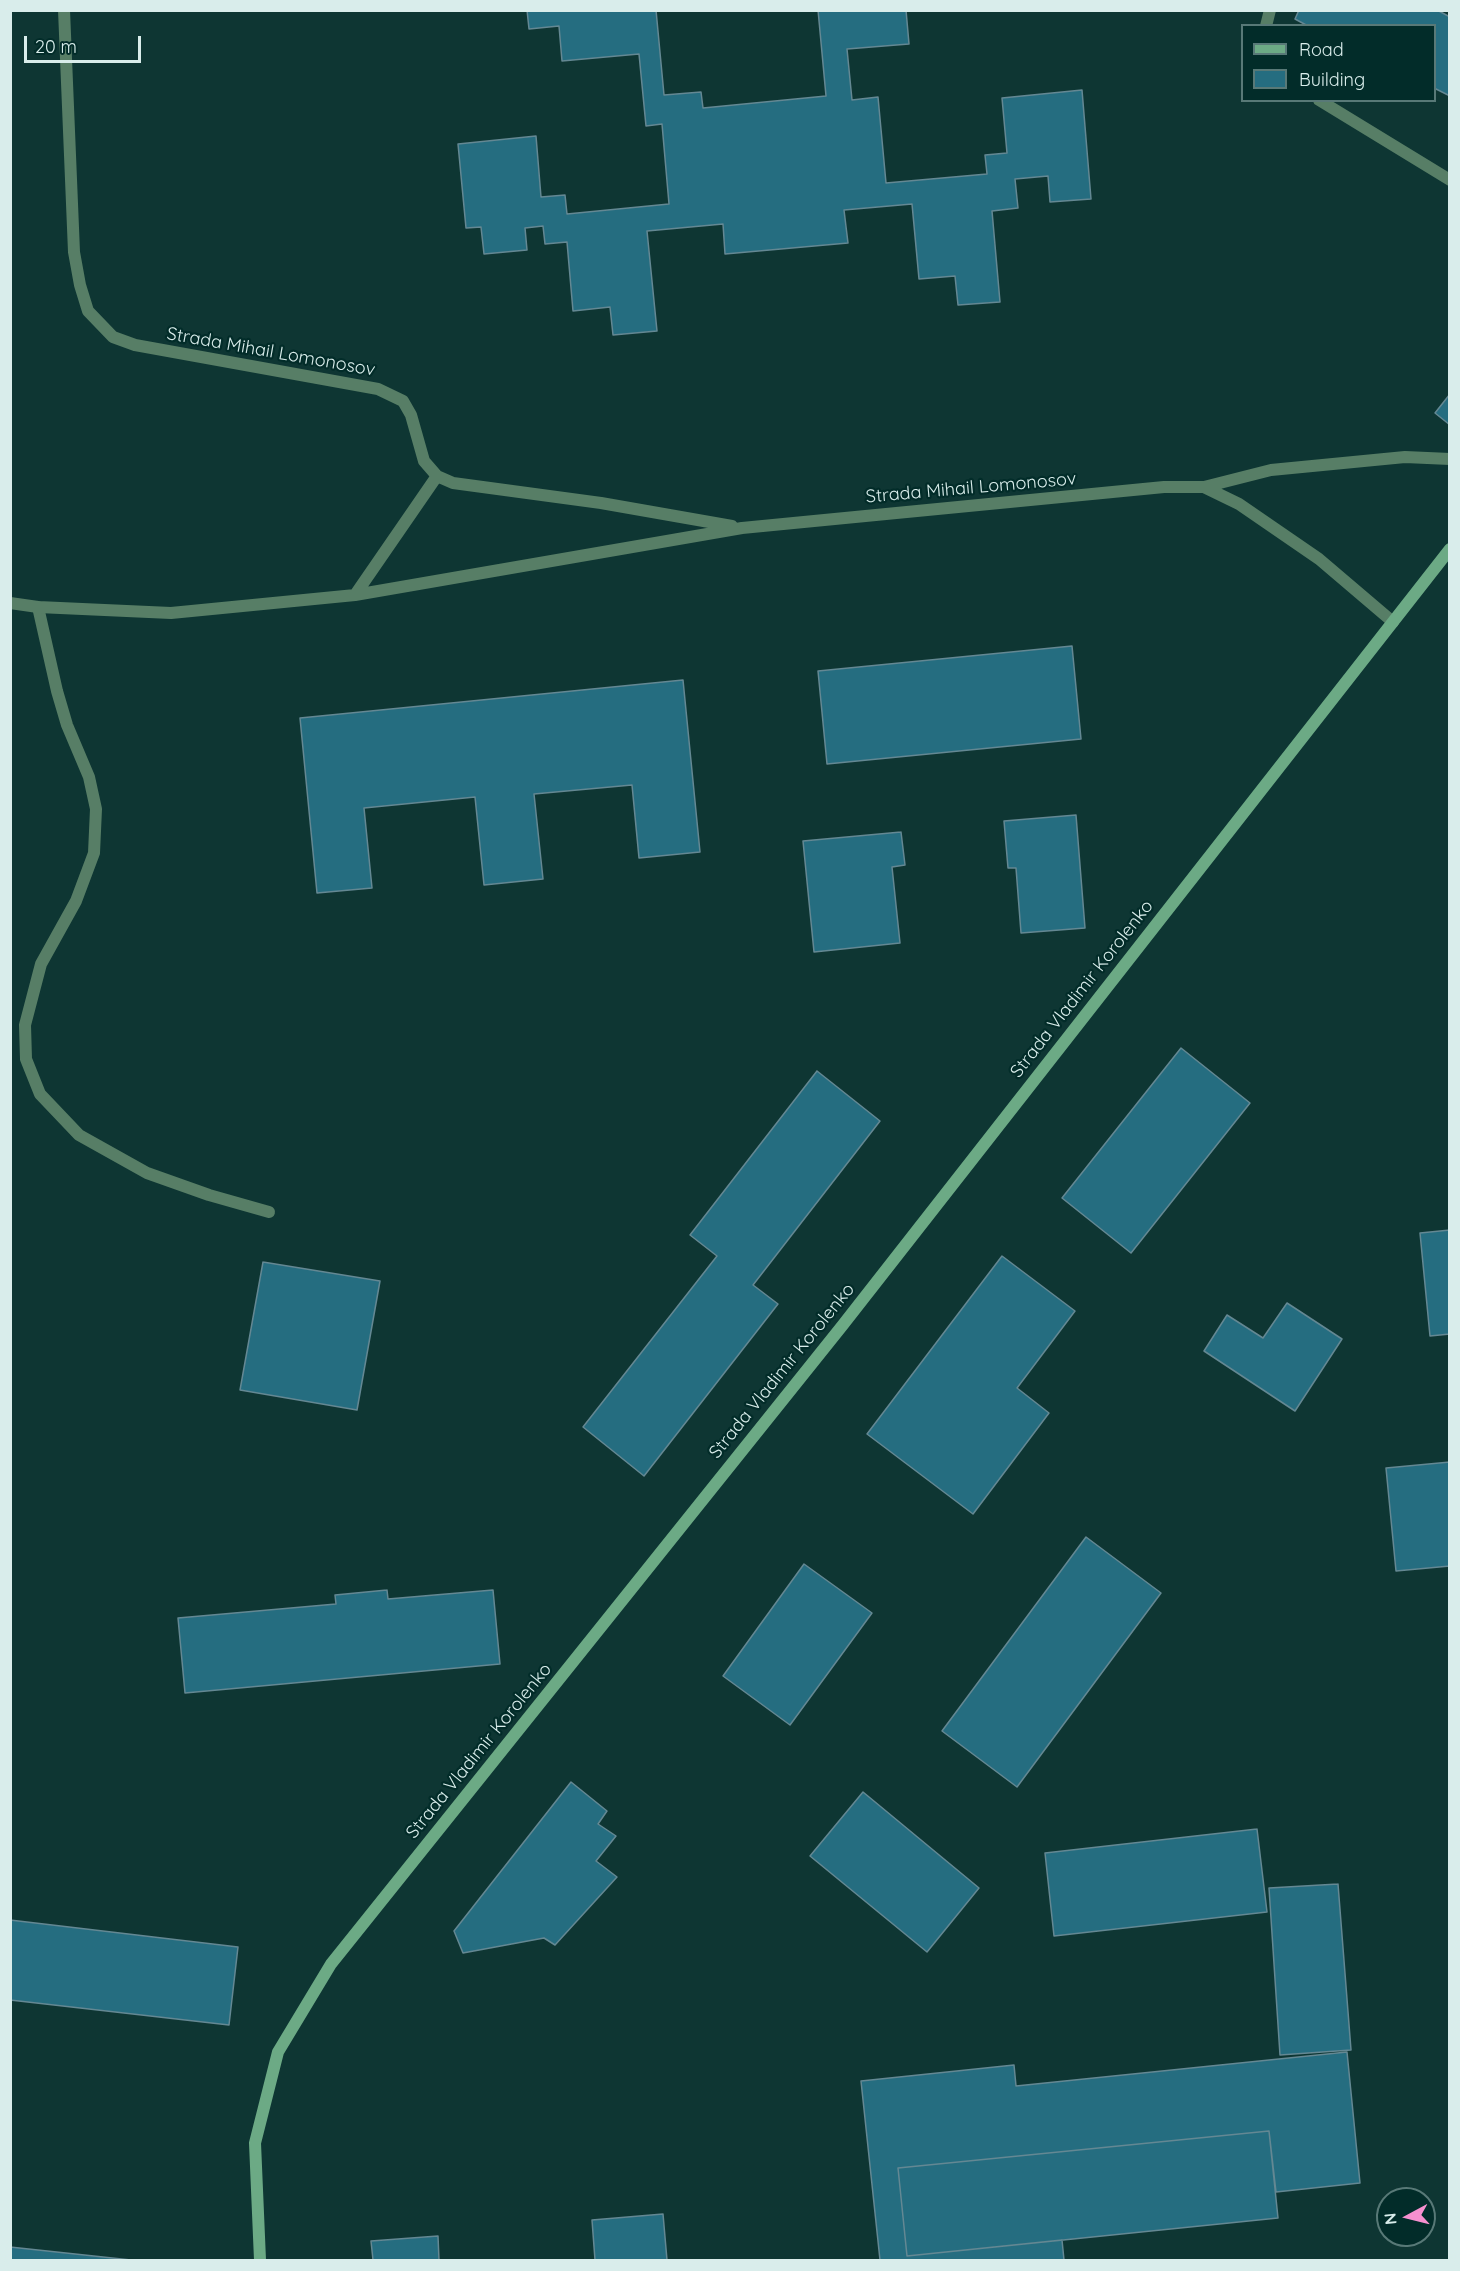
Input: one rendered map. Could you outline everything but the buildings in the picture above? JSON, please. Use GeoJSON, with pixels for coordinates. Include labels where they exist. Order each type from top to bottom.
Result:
{"type":"FeatureCollection","features":[{"type":"Feature","properties":{"kind":"main road","name":"Strada Vladimir Korolenko"},"geometry":{"type":"LineString","coordinates":[[260,2260],[255,2143],[278,2052],[331,1965],[834,1335],[1449,549]]}},
{"type":"Feature","properties":{"kind":"street","name":"Strada Mihail Lomonosov"},"geometry":{"type":"LineString","coordinates":[[64,10],[74,252],[80,285],[88,310],[113,337],[135,345],[378,389],[403,401],[411,415],[424,461],[437,476],[453,483],[601,503],[742,528]]}},
{"type":"Feature","properties":{"kind":"street"},"geometry":{"type":"LineString","coordinates":[[1321,102],[1449,180]]}},
{"type":"Feature","properties":{"kind":"street","name":"Strada Mihail Lomonosov"},"geometry":{"type":"LineString","coordinates":[[10,603],[38,607],[171,613],[355,595],[742,528],[1164,487],[1204,487],[1271,470],[1405,457],[1449,459]]}},
{"type":"Feature","properties":{"kind":"street"},"geometry":{"type":"LineString","coordinates":[[355,595],[437,476]]}},
{"type":"Feature","properties":{"kind":"street","name":"Strada Mihail Lomonosov"},"geometry":{"type":"LineString","coordinates":[[1204,487],[1239,504],[1319,559],[1393,622]]}},
{"type":"Feature","properties":{"kind":"street"},"geometry":{"type":"LineString","coordinates":[[38,607],[57,691],[67,725],[89,777],[96,808],[94,853],[76,901],[42,964],[25,1025],[26,1059],[40,1094],[79,1135],[147,1173],[209,1195],[269,1212]]}}]}
